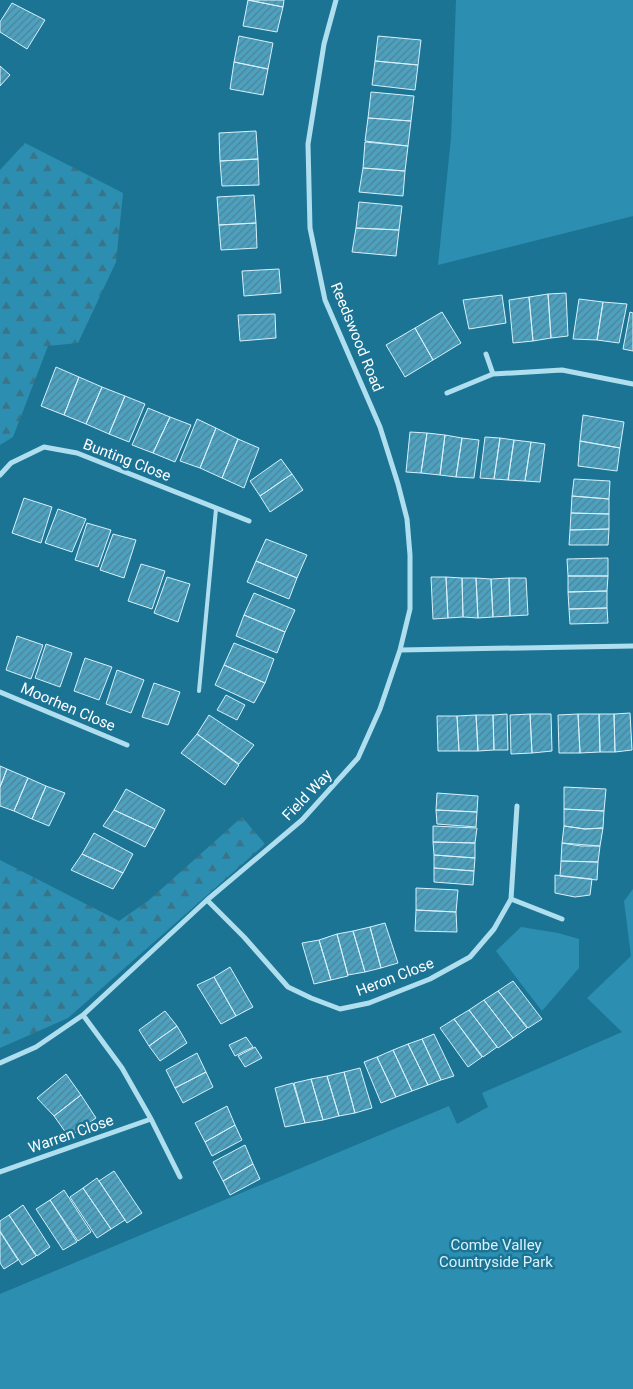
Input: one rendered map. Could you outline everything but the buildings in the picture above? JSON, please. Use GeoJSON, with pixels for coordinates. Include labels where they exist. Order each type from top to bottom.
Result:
{"type":"FeatureCollection","features":[{"type":"Feature","properties":{"kind":"street","name":"Reedswood Road"},"geometry":{"type":"LineString","coordinates":[[336,0],[324,44],[308,144],[310,228],[325,300],[380,427],[407,519],[410,555],[410,609],[400,650]]}},
{"type":"Feature","properties":{"kind":"street"},"geometry":{"type":"LineString","coordinates":[[486,354],[493,374]]}},
{"type":"Feature","properties":{"kind":"street"},"geometry":{"type":"LineString","coordinates":[[447,393],[493,374],[562,370],[633,384]]}},
{"type":"Feature","properties":{"kind":"street","name":"Bunting Close"},"geometry":{"type":"LineString","coordinates":[[0,474],[11,463],[44,447],[76,453],[249,521]]}},
{"type":"Feature","properties":{"kind":"street"},"geometry":{"type":"LineString","coordinates":[[400,650],[633,646]]}},
{"type":"Feature","properties":{"kind":"street","name":"Field Way"},"geometry":{"type":"LineString","coordinates":[[0,1063],[36,1048],[83,1015],[207,900],[302,820],[358,758],[380,709],[400,650]]}},
{"type":"Feature","properties":{"kind":"street","name":"Moorhen Close"},"geometry":{"type":"LineString","coordinates":[[0,692],[127,745]]}},
{"type":"Feature","properties":{"kind":"street","name":"Heron Close"},"geometry":{"type":"LineString","coordinates":[[207,900],[244,937],[288,986],[311,998],[340,1009],[370,1003],[430,979],[470,957],[494,929],[511,899],[517,806]]}},
{"type":"Feature","properties":{"kind":"street"},"geometry":{"type":"LineString","coordinates":[[511,899],[562,919]]}},
{"type":"Feature","properties":{"kind":"street"},"geometry":{"type":"LineString","coordinates":[[83,1015],[122,1068],[180,1176]]}},
{"type":"Feature","properties":{"kind":"street","name":"Warren Close"},"geometry":{"type":"LineString","coordinates":[[0,1172],[151,1119]]}},
{"type":"Feature","properties":{"kind":"lane"},"geometry":{"type":"LineString","coordinates":[[198,691],[216,509]]}},
{"type":"Feature","properties":{"kind":"green space"},"geometry":{"type":"Polygon","coordinates":[[[456,0],[633,0],[633,216],[438,265],[451,138],[456,0]]]}},
{"type":"Feature","properties":{"kind":"green space"},"geometry":{"type":"Polygon","coordinates":[[[25,143],[123,193],[116,262],[78,343],[48,346],[13,437],[0,445],[0,170],[25,143]]]}},
{"type":"Feature","properties":{"kind":"green space"},"geometry":{"type":"Polygon","coordinates":[[[242,817],[265,844],[68,1018],[0,1048],[0,860],[119,921],[148,901],[242,817]]]}},
{"type":"Feature","properties":{"kind":"green space","name":"Combe Valley Countryside Park"},"geometry":{"type":"Polygon","coordinates":[[[633,889],[633,1389],[0,1389],[0,1294],[449,1106],[457,1124],[488,1107],[482,1093],[622,1032],[587,998],[631,956],[624,901],[633,889]]]}},
{"type":"Feature","properties":{"kind":"green space"},"geometry":{"type":"Polygon","coordinates":[[[521,927],[558,933],[579,939],[579,968],[542,1011],[496,951],[521,927]]]}}]}
